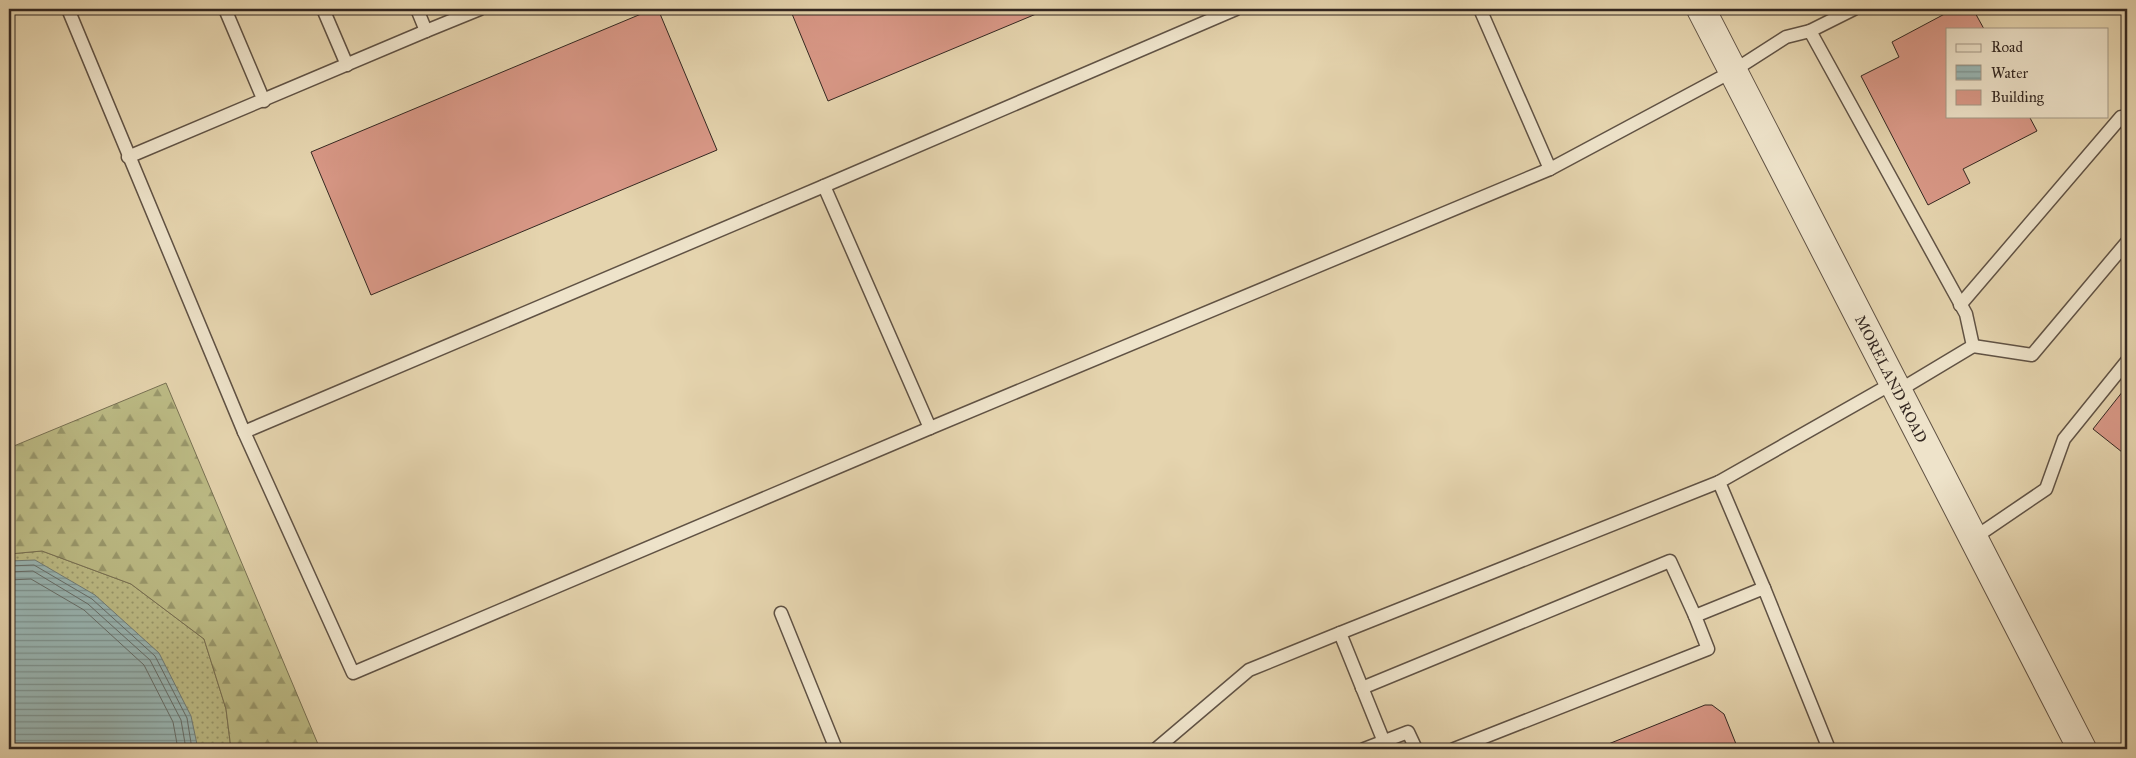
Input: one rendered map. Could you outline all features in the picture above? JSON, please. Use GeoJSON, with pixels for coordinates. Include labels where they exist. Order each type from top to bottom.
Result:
{"type":"FeatureCollection","features":[{"type":"Feature","properties":{"kind":"street","name":"MORELAND ROAD"},"geometry":{"type":"LineString","coordinates":[[1701,9],[2082,749]]}},
{"type":"Feature","properties":{"kind":"lane"},"geometry":{"type":"LineString","coordinates":[[68,9],[128,158],[244,432],[353,673],[930,428],[1550,169],[1733,71],[1786,37],[1810,31],[1854,9]]}},
{"type":"Feature","properties":{"kind":"lane"},"geometry":{"type":"LineString","coordinates":[[225,9],[264,101]]}},
{"type":"Feature","properties":{"kind":"lane"},"geometry":{"type":"LineString","coordinates":[[323,9],[347,65]]}},
{"type":"Feature","properties":{"kind":"lane"},"geometry":{"type":"LineString","coordinates":[[418,9],[426,32]]}},
{"type":"Feature","properties":{"kind":"lane"},"geometry":{"type":"LineString","coordinates":[[128,158],[480,9]]}},
{"type":"Feature","properties":{"kind":"lane"},"geometry":{"type":"LineString","coordinates":[[244,432],[1236,9]]}},
{"type":"Feature","properties":{"kind":"lane"},"geometry":{"type":"LineString","coordinates":[[1480,9],[1550,169]]}},
{"type":"Feature","properties":{"kind":"lane"},"geometry":{"type":"LineString","coordinates":[[1810,31],[1966,314],[1973,346]]}},
{"type":"Feature","properties":{"kind":"lane"},"geometry":{"type":"LineString","coordinates":[[1960,305],[2121,117],[2127,122]]}},
{"type":"Feature","properties":{"kind":"lane"},"geometry":{"type":"LineString","coordinates":[[824,186],[930,428]]}},
{"type":"Feature","properties":{"kind":"lane"},"geometry":{"type":"LineString","coordinates":[[1156,749],[1249,670],[1719,482],[1973,346],[2032,355],[2127,242]]}},
{"type":"Feature","properties":{"kind":"lane"},"geometry":{"type":"LineString","coordinates":[[1974,538],[2046,489],[2064,438],[2127,361]]}},
{"type":"Feature","properties":{"kind":"lane"},"geometry":{"type":"LineString","coordinates":[[1719,482],[1829,749]]}},
{"type":"Feature","properties":{"kind":"lane"},"geometry":{"type":"LineString","coordinates":[[1362,688],[1670,561],[1708,649],[1454,749]]}},
{"type":"Feature","properties":{"kind":"lane"},"geometry":{"type":"LineString","coordinates":[[1695,616],[1764,588]]}},
{"type":"Feature","properties":{"kind":"lane"},"geometry":{"type":"LineString","coordinates":[[780,613],[836,749]]}},
{"type":"Feature","properties":{"kind":"lane"},"geometry":{"type":"LineString","coordinates":[[1340,633],[1384,742]]}},
{"type":"Feature","properties":{"kind":"lane"},"geometry":{"type":"LineString","coordinates":[[1364,749],[1408,732],[1416,749]]}},
{"type":"Feature","properties":{"kind":"green space"},"geometry":{"type":"Polygon","coordinates":[[[166,383],[320,749],[231,749],[226,709],[204,639],[131,584],[42,551],[9,554],[9,448],[166,383]]]}},
{"type":"Feature","properties":{"kind":"green space"},"geometry":{"type":"Polygon","coordinates":[[[42,551],[131,584],[204,639],[226,709],[231,749],[9,749],[9,554],[42,551]]]}},
{"type":"Feature","properties":{"kind":"water"},"geometry":{"type":"Polygon","coordinates":[[[35,560],[95,595],[159,653],[191,716],[198,749],[9,749],[9,561],[35,560]]]}},
{"type":"Feature","properties":{"kind":"building"},"geometry":{"type":"Polygon","coordinates":[[[653,9],[658,9],[717,150],[371,295],[311,152],[653,9]]]}},
{"type":"Feature","properties":{"kind":"building"},"geometry":{"type":"Polygon","coordinates":[[[790,9],[1048,9],[828,101],[790,9]]]}},
{"type":"Feature","properties":{"kind":"building"},"geometry":{"type":"Polygon","coordinates":[[[1954,9],[1973,9],[1983,28],[1946,28],[1946,118],[2030,118],[2037,131],[1963,169],[1970,183],[1928,205],[1861,76],[1899,57],[1892,42],[1954,9]]]}},
{"type":"Feature","properties":{"kind":"building"},"geometry":{"type":"Polygon","coordinates":[[[2127,386],[2127,456],[2093,429],[2127,386]]]}},
{"type":"Feature","properties":{"kind":"building"},"geometry":{"type":"Polygon","coordinates":[[[1705,705],[1712,705],[1724,714],[1738,749],[1596,749],[1705,705]]]}}]}
